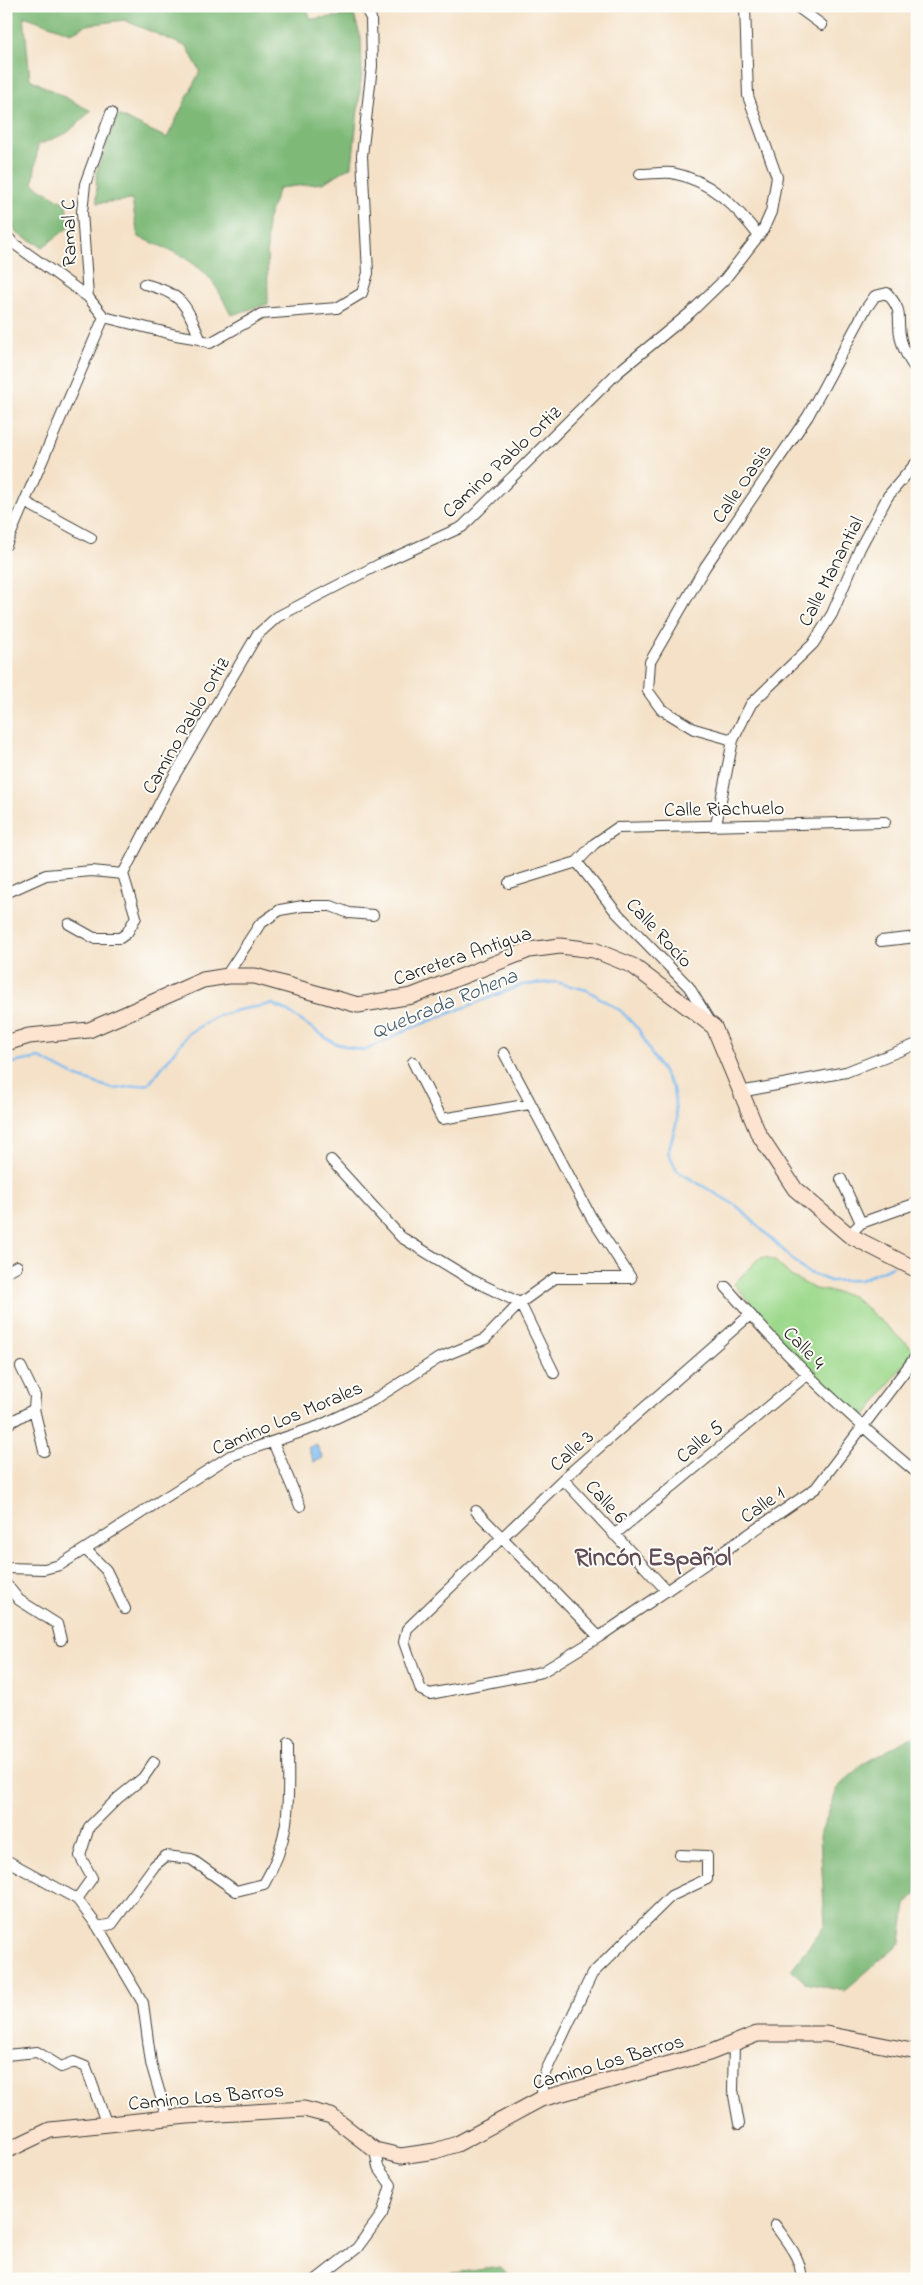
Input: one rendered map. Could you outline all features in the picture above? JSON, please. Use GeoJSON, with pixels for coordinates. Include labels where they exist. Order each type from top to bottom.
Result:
{"type":"FeatureCollection","features":[{"type":"Feature","properties":{"kind":"street"},"geometry":{"type":"LineString","coordinates":[[6,234],[13,243],[88,297],[104,317],[200,339],[210,343],[261,314],[337,308],[362,293],[368,273],[362,156],[372,66],[371,18],[364,6]]}},
{"type":"Feature","properties":{"kind":"street","name":"Camino Pablo Ortiz"},"geometry":{"type":"LineString","coordinates":[[123,874],[169,785],[257,635],[277,618],[321,594],[380,564],[462,527],[617,373],[664,335],[718,285],[759,236],[771,212],[777,176],[748,96],[745,6]]}},
{"type":"Feature","properties":{"kind":"street"},"geometry":{"type":"LineString","coordinates":[[796,6],[822,25]]}},
{"type":"Feature","properties":{"kind":"street","name":"Ramal C"},"geometry":{"type":"LineString","coordinates":[[88,297],[82,212],[85,184],[111,113]]}},
{"type":"Feature","properties":{"kind":"street"},"geometry":{"type":"LineString","coordinates":[[640,174],[671,173],[701,183],[714,190],[738,209],[759,236]]}},
{"type":"Feature","properties":{"kind":"street"},"geometry":{"type":"LineString","coordinates":[[144,284],[171,292],[189,310],[200,339]]}},
{"type":"Feature","properties":{"kind":"street","name":"Calle Oasis"},"geometry":{"type":"LineString","coordinates":[[733,740],[694,729],[661,709],[648,691],[650,662],[705,567],[808,416],[865,310],[875,296],[887,293],[899,307],[900,339],[908,359],[917,372]]}},
{"type":"Feature","properties":{"kind":"street"},"geometry":{"type":"LineString","coordinates":[[6,545],[104,317]]}},
{"type":"Feature","properties":{"kind":"street","name":"Calle Manantial"},"geometry":{"type":"LineString","coordinates":[[716,825],[733,740],[750,704],[813,644],[832,614],[860,548],[888,496],[917,462]]}},
{"type":"Feature","properties":{"kind":"street"},"geometry":{"type":"LineString","coordinates":[[25,502],[91,538]]}},
{"type":"Feature","properties":{"kind":"street","name":"Calle Riachuelo"},"geometry":{"type":"LineString","coordinates":[[577,862],[594,844],[617,828],[885,822]]}},
{"type":"Feature","properties":{"kind":"street"},"geometry":{"type":"LineString","coordinates":[[509,883],[577,862]]}},
{"type":"Feature","properties":{"kind":"street","name":"Calle Rocío"},"geometry":{"type":"LineString","coordinates":[[577,862],[616,912],[689,987],[714,1028]]}},
{"type":"Feature","properties":{"kind":"street"},"geometry":{"type":"LineString","coordinates":[[6,893],[46,875],[92,871],[123,874],[136,917],[128,933],[120,938],[94,938],[69,924]]}},
{"type":"Feature","properties":{"kind":"street"},"geometry":{"type":"LineString","coordinates":[[226,976],[260,924],[280,910],[303,906],[331,906],[349,912],[373,915]]}},
{"type":"Feature","properties":{"kind":"street"},"geometry":{"type":"LineString","coordinates":[[881,941],[917,937]]}},
{"type":"Feature","properties":{"kind":"street","name":"Carretera Antigua"},"geometry":{"type":"LineString","coordinates":[[6,1043],[29,1036],[89,1030],[203,980],[226,976],[255,976],[358,1005],[412,996],[529,950],[560,946],[594,950],[633,966],[714,1028]]}},
{"type":"Feature","properties":{"kind":"street"},"geometry":{"type":"LineString","coordinates":[[714,1028],[758,1133],[795,1189],[849,1234],[917,1270]]}},
{"type":"Feature","properties":{"kind":"street"},"geometry":{"type":"LineString","coordinates":[[740,1092],[846,1072],[917,1044]]}},
{"type":"Feature","properties":{"kind":"street"},"geometry":{"type":"LineString","coordinates":[[413,1062],[442,1119],[530,1104],[504,1053]]}},
{"type":"Feature","properties":{"kind":"street","name":"Camino Los Morales"},"geometry":{"type":"LineString","coordinates":[[6,1568],[44,1569],[60,1565],[230,1456],[319,1426],[363,1405],[439,1358],[485,1339],[520,1303],[555,1278],[631,1278],[591,1218],[530,1104]]}},
{"type":"Feature","properties":{"kind":"street"},"geometry":{"type":"LineString","coordinates":[[331,1160],[401,1237],[470,1279],[520,1303],[554,1373]]}},
{"type":"Feature","properties":{"kind":"street"},"geometry":{"type":"LineString","coordinates":[[841,1179],[861,1223]]}},
{"type":"Feature","properties":{"kind":"street"},"geometry":{"type":"LineString","coordinates":[[849,1234],[861,1223],[917,1203]]}},
{"type":"Feature","properties":{"kind":"street"},"geometry":{"type":"LineString","coordinates":[[6,1272],[18,1266]]}},
{"type":"Feature","properties":{"kind":"street","name":"Calle 4"},"geometry":{"type":"LineString","coordinates":[[726,1287],[750,1316],[806,1374],[862,1428],[917,1473]]}},
{"type":"Feature","properties":{"kind":"street","name":"Calle 3"},"geometry":{"type":"LineString","coordinates":[[450,1690],[430,1694],[421,1690],[404,1642],[407,1629],[504,1538],[563,1479],[750,1316]]}},
{"type":"Feature","properties":{"kind":"street","name":"Calle 1"},"geometry":{"type":"LineString","coordinates":[[450,1690],[542,1672],[599,1637],[816,1488],[917,1355]]}},
{"type":"Feature","properties":{"kind":"street"},"geometry":{"type":"LineString","coordinates":[[21,1367],[35,1396],[34,1409],[44,1451]]}},
{"type":"Feature","properties":{"kind":"street","name":"Calle 5"},"geometry":{"type":"LineString","coordinates":[[614,1535],[806,1374]]}},
{"type":"Feature","properties":{"kind":"street"},"geometry":{"type":"LineString","coordinates":[[6,1425],[34,1409]]}},
{"type":"Feature","properties":{"kind":"street"},"geometry":{"type":"LineString","coordinates":[[273,1442],[300,1506]]}},
{"type":"Feature","properties":{"kind":"street","name":"Calle 6"},"geometry":{"type":"LineString","coordinates":[[563,1479],[667,1591]]}},
{"type":"Feature","properties":{"kind":"street"},"geometry":{"type":"LineString","coordinates":[[476,1510],[599,1637]]}},
{"type":"Feature","properties":{"kind":"street"},"geometry":{"type":"LineString","coordinates":[[85,1549],[106,1570],[125,1609]]}},
{"type":"Feature","properties":{"kind":"street"},"geometry":{"type":"LineString","coordinates":[[6,1584],[19,1600],[57,1624],[61,1640]]}},
{"type":"Feature","properties":{"kind":"street"},"geometry":{"type":"LineString","coordinates":[[98,1927],[112,1924],[155,1866],[166,1856],[190,1860],[236,1891],[264,1884],[278,1861],[288,1823],[288,1744]]}},
{"type":"Feature","properties":{"kind":"street"},"geometry":{"type":"LineString","coordinates":[[78,1899],[92,1878],[80,1856],[89,1828],[118,1798],[143,1778],[154,1762]]}},
{"type":"Feature","properties":{"kind":"street"},"geometry":{"type":"LineString","coordinates":[[541,2099],[545,2073],[592,1974],[671,1896],[707,1879],[707,1856],[680,1855]]}},
{"type":"Feature","properties":{"kind":"street"},"geometry":{"type":"LineString","coordinates":[[6,1860],[78,1899],[98,1927],[143,2003],[151,2063],[166,2118]]}},
{"type":"Feature","properties":{"kind":"street","name":"Camino Los Barros"},"geometry":{"type":"LineString","coordinates":[[6,2151],[50,2130],[166,2118],[304,2109],[331,2116],[375,2150],[400,2156],[435,2151],[457,2144],[541,2099],[709,2053],[758,2034],[826,2034],[917,2052]]}},
{"type":"Feature","properties":{"kind":"street"},"geometry":{"type":"LineString","coordinates":[[734,2043],[733,2090],[739,2124]]}},
{"type":"Feature","properties":{"kind":"street"},"geometry":{"type":"LineString","coordinates":[[6,2055],[37,2052],[61,2067],[74,2062],[86,2067],[107,2125]]}},
{"type":"Feature","properties":{"kind":"street"},"geometry":{"type":"LineString","coordinates":[[316,2279],[357,2248],[382,2214],[391,2185],[378,2167],[375,2150]]}},
{"type":"Feature","properties":{"kind":"street"},"geometry":{"type":"LineString","coordinates":[[776,2225],[796,2257],[802,2271],[802,2279]]}},
{"type":"Feature","properties":{"kind":"green space"},"geometry":{"type":"Polygon","coordinates":[[[6,6],[280,6],[307,9],[311,19],[354,15],[361,38],[362,72],[352,166],[323,183],[279,188],[267,221],[268,304],[231,315],[216,288],[199,268],[180,255],[138,237],[132,200],[97,203],[96,173],[118,115],[167,138],[200,71],[187,47],[124,20],[87,25],[71,33],[24,16],[30,79],[91,111],[67,133],[38,145],[33,184],[66,204],[69,227],[43,247],[16,233],[6,209],[6,176],[14,169],[6,163],[6,6]]]}},
{"type":"Feature","properties":{"kind":"green space"},"geometry":{"type":"Polygon","coordinates":[[[766,1257],[775,1261],[791,1276],[815,1289],[851,1295],[914,1350],[867,1414],[857,1416],[811,1373],[734,1284],[758,1259],[766,1257]]]}},
{"type":"Feature","properties":{"kind":"green space"},"geometry":{"type":"Polygon","coordinates":[[[917,1734],[917,1892],[906,1905],[901,1942],[844,1991],[806,1983],[791,1970],[825,1925],[820,1835],[838,1787],[863,1764],[917,1734]]]}},
{"type":"Feature","properties":{"kind":"green space"},"geometry":{"type":"Polygon","coordinates":[[[501,2267],[512,2279],[428,2279],[430,2276],[501,2267]]]}},
{"type":"Feature","properties":{"kind":"water"},"geometry":{"type":"Polygon","coordinates":[[[316,1444],[323,1458],[314,1462],[308,1448],[316,1444]]]}},
{"type":"Feature","properties":{"kind":"waterway","name":"Quebrada Rohena"},"geometry":{"type":"LineString","coordinates":[[6,1064],[40,1058],[77,1077],[114,1089],[149,1084],[189,1033],[215,1017],[238,1010],[272,1004],[285,1010],[334,1043],[364,1051],[409,1029],[522,985],[555,982],[587,990],[621,1011],[639,1030],[673,1088],[677,1121],[668,1152],[677,1171],[737,1206],[805,1271],[830,1281],[860,1280],[893,1266]]}},
{"type":"Feature","properties":{"kind":"waterway","name":"Quebrada Rohena"},"geometry":{"type":"LineString","coordinates":[[912,1259],[917,1257]]}},
{"type":"Feature","properties":{"kind":"district","name":"Rincón Español"},"geometry":{"type":"Point","coordinates":[653,1556]}}]}
